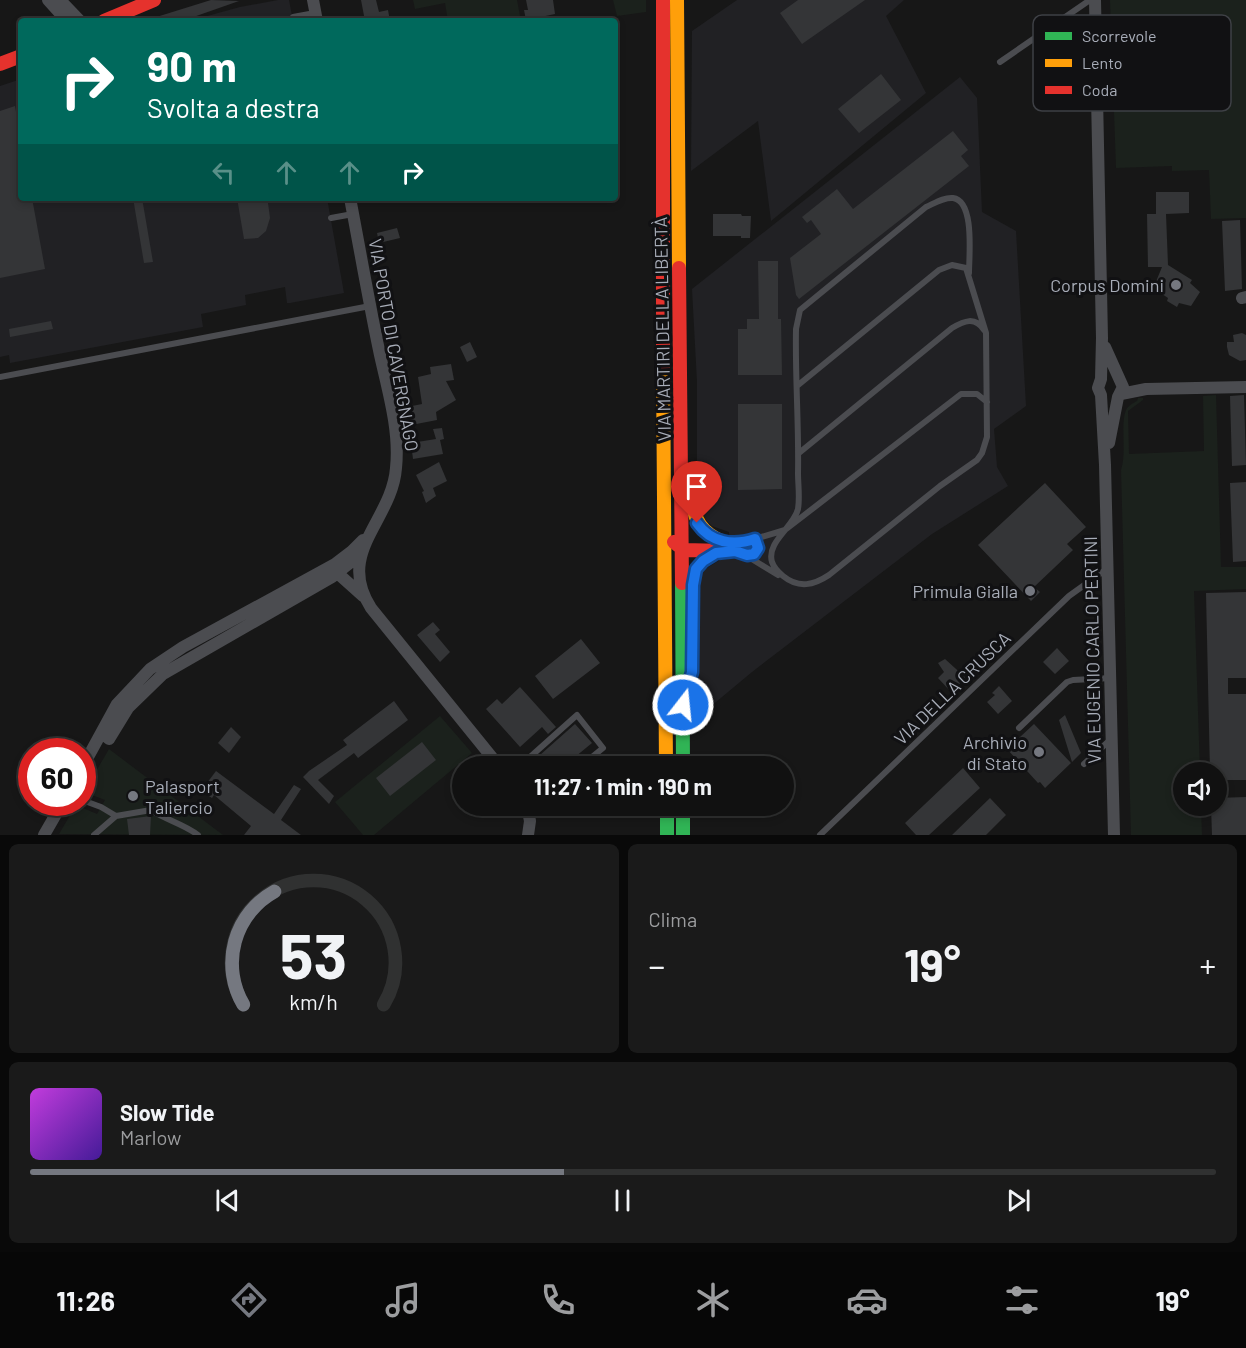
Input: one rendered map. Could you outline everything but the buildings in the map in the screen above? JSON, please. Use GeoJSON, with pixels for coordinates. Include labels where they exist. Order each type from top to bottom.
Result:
{"type":"FeatureCollection","features":[{"type":"Feature","properties":{"kind":"main road"},"geometry":{"type":"LineString","coordinates":[[111,18],[154,0]]}},
{"type":"Feature","properties":{"kind":"main road","name":"VIA MARTIRI DELLA LIBERTÀ"},"geometry":{"type":"LineString","coordinates":[[652,0],[654,175],[663,289]]}},
{"type":"Feature","properties":{"kind":"main road","name":"VIA MARTIRI DELLA LIBERTÀ"},"geometry":{"type":"LineString","coordinates":[[663,0],[666,756]]}},
{"type":"Feature","properties":{"kind":"main road","name":"VIA MARTIRI DELLA LIBERTÀ"},"geometry":{"type":"LineString","coordinates":[[677,0],[683,756]]}},
{"type":"Feature","properties":{"kind":"main road"},"geometry":{"type":"LineString","coordinates":[[0,64],[18,57]]}},
{"type":"Feature","properties":{"kind":"main road"},"geometry":{"type":"LineString","coordinates":[[663,377],[671,444],[672,536],[681,547]]}},
{"type":"Feature","properties":{"kind":"main road"},"geometry":{"type":"LineString","coordinates":[[681,382],[691,434],[694,516],[705,533],[724,547]]}},
{"type":"Feature","properties":{"kind":"main road"},"geometry":{"type":"LineString","coordinates":[[681,547],[724,547]]}},
{"type":"Feature","properties":{"kind":"main road"},"geometry":{"type":"LineString","coordinates":[[666,685],[672,672],[673,561],[681,547]]}},
{"type":"Feature","properties":{"kind":"main road"},"geometry":{"type":"LineString","coordinates":[[683,705],[692,672],[693,585],[697,567],[724,547]]}},
{"type":"Feature","properties":{"kind":"main road"},"geometry":{"type":"LineString","coordinates":[[667,816],[667,835]]}},
{"type":"Feature","properties":{"kind":"main road"},"geometry":{"type":"LineString","coordinates":[[683,816],[683,835]]}},
{"type":"Feature","properties":{"kind":"street"},"geometry":{"type":"LineString","coordinates":[[48,0],[64,18]]}},
{"type":"Feature","properties":{"kind":"street"},"geometry":{"type":"LineString","coordinates":[[60,0],[77,18]]}},
{"type":"Feature","properties":{"kind":"street"},"geometry":{"type":"LineString","coordinates":[[313,0],[316,17]]}},
{"type":"Feature","properties":{"kind":"street"},"geometry":{"type":"LineString","coordinates":[[1094,0],[1094,15]]}},
{"type":"Feature","properties":{"kind":"street"},"geometry":{"type":"LineString","coordinates":[[1097,111],[1102,338],[1101,378],[1098,388],[1101,395],[1111,400],[1133,390],[1246,387]]}},
{"type":"Feature","properties":{"kind":"street","name":"VIA PORTO DI CAVERGNAGO"},"geometry":{"type":"LineString","coordinates":[[351,201],[387,390],[397,456],[394,484],[361,554],[359,577],[366,599],[491,756]]}},
{"type":"Feature","properties":{"kind":"street"},"geometry":{"type":"LineString","coordinates":[[1102,338],[1109,360],[1123,387],[1120,396]]}},
{"type":"Feature","properties":{"kind":"street"},"geometry":{"type":"LineString","coordinates":[[1101,378],[1110,374],[1120,379],[1155,388]]}},
{"type":"Feature","properties":{"kind":"street","name":"VIA EUGENIO CARLO PERTINI"},"geometry":{"type":"LineString","coordinates":[[1101,395],[1105,465],[1114,835]]}},
{"type":"Feature","properties":{"kind":"street","name":"VIA EUGENIO CARLO PERTINI"},"geometry":{"type":"LineString","coordinates":[[1105,465],[1120,396]]}},
{"type":"Feature","properties":{"kind":"street"},"geometry":{"type":"LineString","coordinates":[[96,744],[117,704],[150,669],[183,647],[324,570],[352,551],[368,536]]}},
{"type":"Feature","properties":{"kind":"street"},"geometry":{"type":"LineString","coordinates":[[102,733],[109,739],[128,708],[163,674],[339,573],[361,554]]}},
{"type":"Feature","properties":{"kind":"street"},"geometry":{"type":"LineString","coordinates":[[324,570],[339,573],[366,599]]}},
{"type":"Feature","properties":{"kind":"street"},"geometry":{"type":"LineString","coordinates":[[44,835],[55,816]]}},
{"type":"Feature","properties":{"kind":"street"},"geometry":{"type":"LineString","coordinates":[[528,835],[529,816]]}},
{"type":"Feature","properties":{"kind":"lane"},"geometry":{"type":"LineString","coordinates":[[1068,15],[1094,0]]}},
{"type":"Feature","properties":{"kind":"lane"},"geometry":{"type":"LineString","coordinates":[[292,17],[316,17]]}},
{"type":"Feature","properties":{"kind":"lane"},"geometry":{"type":"LineString","coordinates":[[1000,62],[1033,39]]}},
{"type":"Feature","properties":{"kind":"lane"},"geometry":{"type":"LineString","coordinates":[[724,547],[747,555],[787,579],[804,585],[818,583],[940,486],[977,460],[982,453],[987,437],[986,333],[969,273],[968,216],[965,205],[959,200],[942,199],[927,207],[800,310],[796,329],[798,510],[778,538],[771,559],[775,568],[787,579]]}},
{"type":"Feature","properties":{"kind":"lane"},"geometry":{"type":"LineString","coordinates":[[331,218],[353,214]]}},
{"type":"Feature","properties":{"kind":"lane"},"geometry":{"type":"LineString","coordinates":[[797,386],[939,270],[952,265],[960,265],[969,273]]}},
{"type":"Feature","properties":{"kind":"lane"},"geometry":{"type":"LineString","coordinates":[[0,377],[370,306]]}},
{"type":"Feature","properties":{"kind":"lane"},"geometry":{"type":"LineString","coordinates":[[799,453],[952,328],[961,323],[975,321],[986,333]]}},
{"type":"Feature","properties":{"kind":"lane"},"geometry":{"type":"LineString","coordinates":[[724,547],[785,530],[961,394],[973,393],[987,402]]}},
{"type":"Feature","properties":{"kind":"lane"},"geometry":{"type":"LineString","coordinates":[[747,555],[756,552],[758,546],[755,539]]}},
{"type":"Feature","properties":{"kind":"lane","name":"VIA DELLA CRUSCA"},"geometry":{"type":"LineString","coordinates":[[820,835],[1069,596],[1108,568]]}},
{"type":"Feature","properties":{"kind":"lane"},"geometry":{"type":"LineString","coordinates":[[1019,728],[1067,682],[1111,678]]}},
{"type":"Feature","properties":{"kind":"lane"},"geometry":{"type":"LineString","coordinates":[[531,756],[577,716],[603,748],[593,756]]}},
{"type":"Feature","properties":{"kind":"lane"},"geometry":{"type":"LineString","coordinates":[[1084,764],[1112,739]]}},
{"type":"Feature","properties":{"kind":"lane"},"geometry":{"type":"LineString","coordinates":[[96,805],[116,816]]}},
{"type":"Feature","properties":{"kind":"lane"},"geometry":{"type":"LineString","coordinates":[[94,835],[116,816],[152,810],[182,824],[198,835]]}},
{"type":"Feature","properties":{"kind":"shaded area"},"geometry":{"type":"Polygon","coordinates":[[[289,0],[292,18],[200,18],[240,7],[289,0]]]}},
{"type":"Feature","properties":{"kind":"shaded area"},"geometry":{"type":"Polygon","coordinates":[[[413,0],[517,0],[520,18],[448,18],[445,3],[415,9],[413,0]]]}},
{"type":"Feature","properties":{"kind":"shaded area"},"geometry":{"type":"Polygon","coordinates":[[[613,0],[646,0],[646,12],[617,16],[613,0]]]}},
{"type":"Feature","properties":{"kind":"shaded area"},"geometry":{"type":"Polygon","coordinates":[[[737,0],[904,0],[886,16],[926,93],[771,221],[758,121],[691,171],[692,31],[737,0]]]}},
{"type":"Feature","properties":{"kind":"shaded area"},"geometry":{"type":"Polygon","coordinates":[[[1110,0],[1246,0],[1246,218],[1211,219],[1209,170],[1172,171],[1172,166],[1116,168],[1114,111],[1231,111],[1231,15],[1111,15],[1110,0]]]}},
{"type":"Feature","properties":{"kind":"shaded area"},"geometry":{"type":"Polygon","coordinates":[[[960,77],[977,98],[982,212],[1016,231],[1026,406],[994,429],[997,467],[1008,486],[932,534],[752,672],[698,717],[697,583],[705,569],[720,560],[728,559],[729,532],[712,526],[697,505],[697,382],[692,289],[960,77]]]}},
{"type":"Feature","properties":{"kind":"shaded area"},"geometry":{"type":"Polygon","coordinates":[[[18,80],[18,201],[328,201],[344,293],[287,303],[285,287],[245,295],[246,305],[201,314],[203,327],[10,363],[9,355],[0,357],[0,86],[18,80]]]}},
{"type":"Feature","properties":{"kind":"shaded area"},"geometry":{"type":"Polygon","coordinates":[[[1216,395],[1221,567],[1246,567],[1246,589],[1194,591],[1200,762],[1173,762],[1173,816],[1201,816],[1202,835],[1131,835],[1121,470],[1124,416],[1129,406],[1138,398],[1143,398],[1128,411],[1129,454],[1204,451],[1203,396],[1216,395]]]}},
{"type":"Feature","properties":{"kind":"shaded area"},"geometry":{"type":"Polygon","coordinates":[[[440,716],[472,753],[468,756],[452,756],[452,770],[374,835],[363,835],[335,802],[440,716]]]}},
{"type":"Feature","properties":{"kind":"shaded area","name":"Palasport Taliercio"},"geometry":{"type":"Polygon","coordinates":[[[109,749],[223,835],[59,834],[70,816],[96,816],[105,800],[96,797],[96,771],[109,749]]]}},
{"type":"Feature","properties":{"kind":"traffic: fast"},"geometry":{"type":"LineString","coordinates":[[682,583],[683,756]]}},
{"type":"Feature","properties":{"kind":"traffic: fast"},"geometry":{"type":"LineString","coordinates":[[667,816],[667,835]]}},
{"type":"Feature","properties":{"kind":"traffic: fast"},"geometry":{"type":"LineString","coordinates":[[683,816],[683,835]]}},
{"type":"Feature","properties":{"kind":"traffic: slow"},"geometry":{"type":"LineString","coordinates":[[677,0],[679,268]]}},
{"type":"Feature","properties":{"kind":"traffic: slow"},"geometry":{"type":"LineString","coordinates":[[663,366],[666,756]]}},
{"type":"Feature","properties":{"kind":"traffic: slow"},"geometry":{"type":"LineString","coordinates":[[692,497],[694,512],[700,525],[709,534],[723,542]]}},
{"type":"Feature","properties":{"kind":"traffic: jam"},"geometry":{"type":"LineString","coordinates":[[111,18],[154,0]]}},
{"type":"Feature","properties":{"kind":"traffic: jam"},"geometry":{"type":"LineString","coordinates":[[663,0],[663,366]]}},
{"type":"Feature","properties":{"kind":"traffic: jam"},"geometry":{"type":"LineString","coordinates":[[0,64],[18,57]]}},
{"type":"Feature","properties":{"kind":"traffic: jam"},"geometry":{"type":"LineString","coordinates":[[679,268],[682,583]]}},
{"type":"Feature","properties":{"kind":"traffic: jam"},"geometry":{"type":"LineString","coordinates":[[674,542],[684,550],[725,551]]}},
{"type":"Feature","properties":{"kind":"place","name":"Corpus Domini"},"geometry":{"type":"Point","coordinates":[1176,285]}},
{"type":"Feature","properties":{"kind":"place","name":"Primula Gialla"},"geometry":{"type":"Point","coordinates":[1030,591]}},
{"type":"Feature","properties":{"kind":"place","name":"Archivio di Stato"},"geometry":{"type":"Point","coordinates":[1039,752]}},
{"type":"Feature","properties":{"kind":"place","name":"Palasport Taliercio"},"geometry":{"type":"Point","coordinates":[133,796]}},
{"type":"Feature","properties":{"kind":"route"},"geometry":{"type":"LineString","coordinates":[[683,705],[692,672],[693,585],[696,569],[709,556],[716,553],[735,551],[747,555],[754,554],[758,548],[755,539],[743,542],[723,542],[714,539],[697,523]]}}]}
